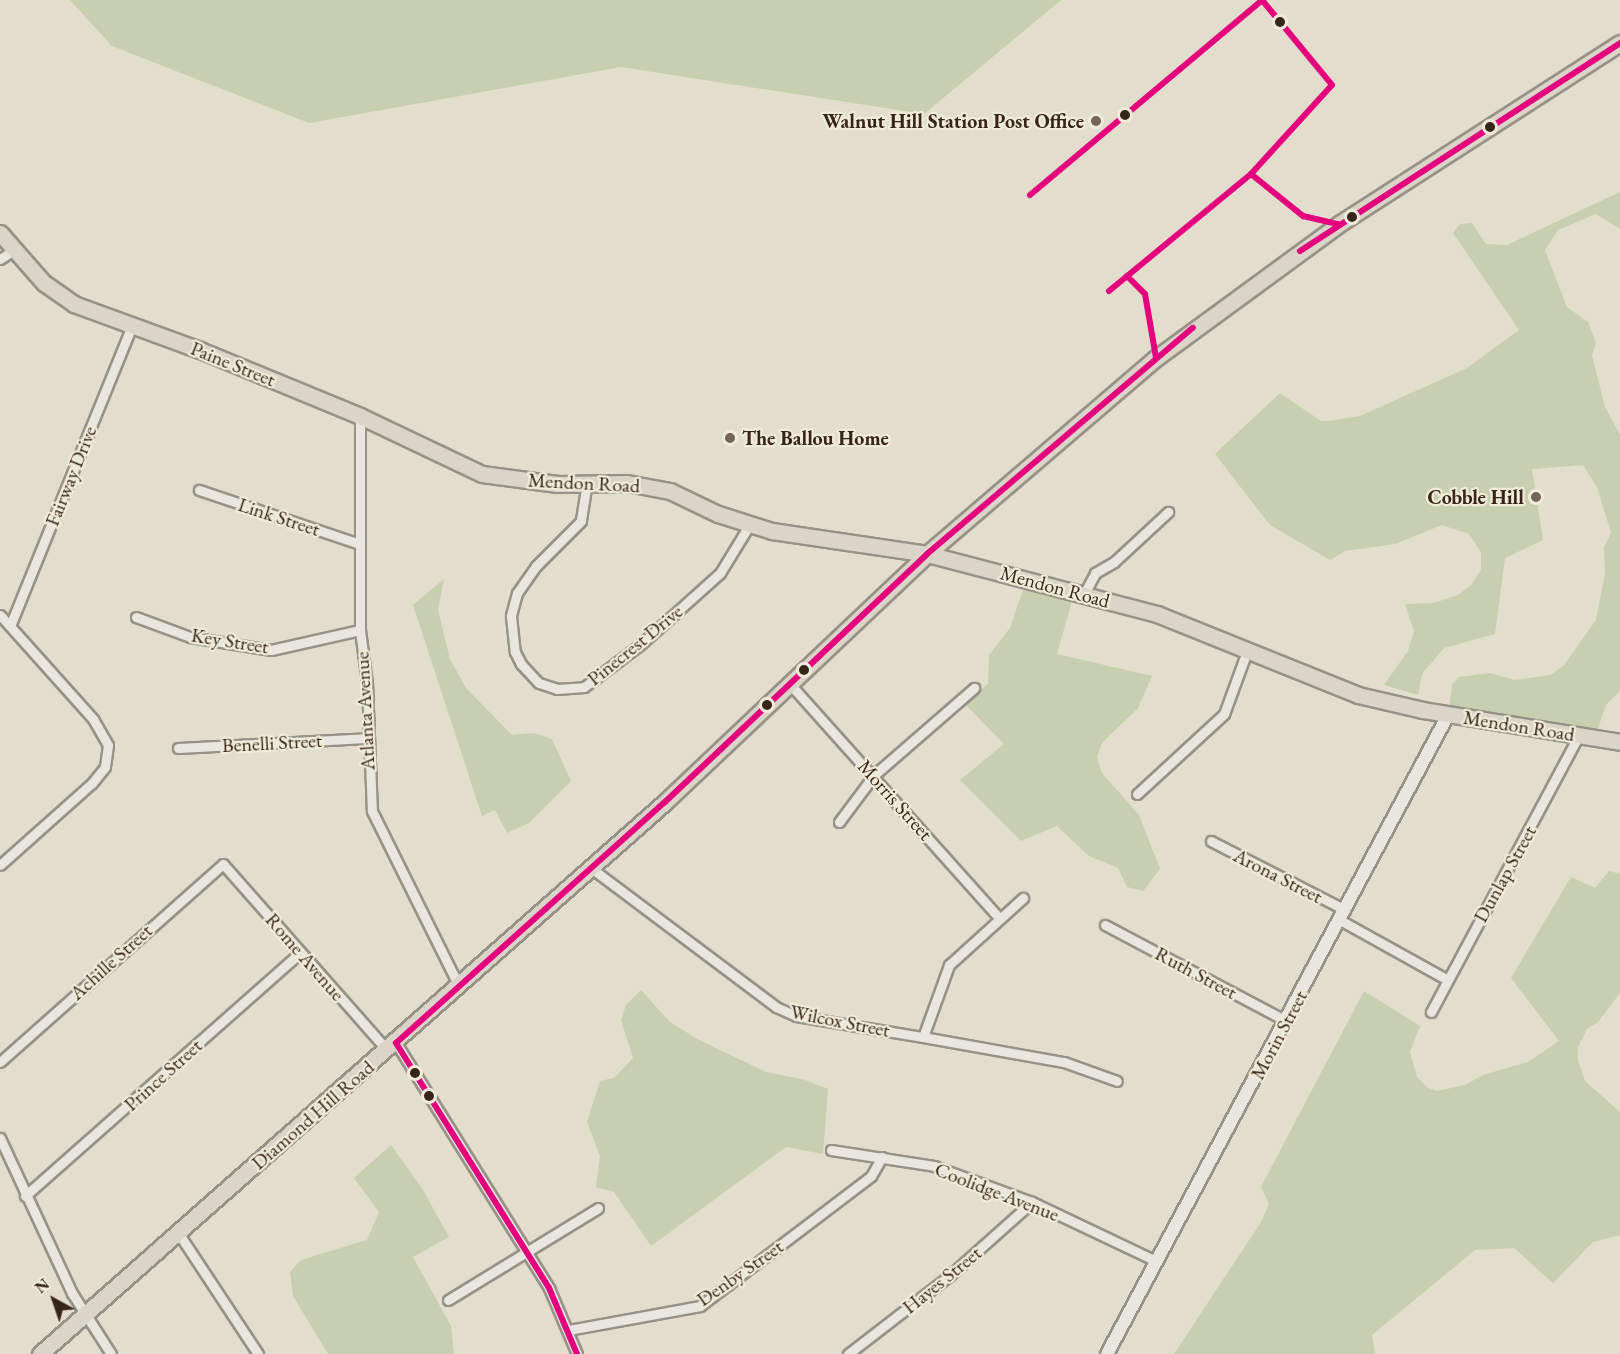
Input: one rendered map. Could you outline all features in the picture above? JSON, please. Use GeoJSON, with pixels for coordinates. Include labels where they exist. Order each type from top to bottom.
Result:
{"type":"FeatureCollection","features":[{"type":"Feature","properties":{"kind":"main road","name":"Diamond Hill Road"},"geometry":{"type":"LineString","coordinates":[[40,1354],[391,1047],[591,868],[927,554],[1205,318],[1339,224],[1620,43]]}},
{"type":"Feature","properties":{"kind":"main road","name":"Paine Street"},"geometry":{"type":"LineString","coordinates":[[0,233],[44,284],[74,304],[360,416],[482,474]]}},
{"type":"Feature","properties":{"kind":"main road","name":"Mendon Road"},"geometry":{"type":"LineString","coordinates":[[482,474],[557,484],[627,483],[670,491],[750,524],[829,542],[927,554],[1084,594],[1197,627],[1247,651],[1338,689],[1448,714],[1620,742]]}},
{"type":"Feature","properties":{"kind":"street"},"geometry":{"type":"LineString","coordinates":[[0,259],[14,250]]}},
{"type":"Feature","properties":{"kind":"street","name":"Fairway Drive"},"geometry":{"type":"LineString","coordinates":[[10,626],[132,326]]}},
{"type":"Feature","properties":{"kind":"street","name":"Atlanta Avenue"},"geometry":{"type":"LineString","coordinates":[[360,416],[360,630],[367,683],[367,738],[372,811],[459,986]]}},
{"type":"Feature","properties":{"kind":"street","name":"Pinecrest Drive"},"geometry":{"type":"LineString","coordinates":[[587,482],[580,522],[536,566],[517,593],[511,616],[515,652],[521,664],[539,683],[557,689],[584,687],[641,644],[720,573],[750,524]]}},
{"type":"Feature","properties":{"kind":"street","name":"Link Street"},"geometry":{"type":"LineString","coordinates":[[199,490],[359,544]]}},
{"type":"Feature","properties":{"kind":"street"},"geometry":{"type":"LineString","coordinates":[[1084,594],[1095,573],[1114,562],[1168,512]]}},
{"type":"Feature","properties":{"kind":"street"},"geometry":{"type":"LineString","coordinates":[[0,615],[101,729],[108,745],[105,767],[0,865]]}},
{"type":"Feature","properties":{"kind":"street","name":"Key Street"},"geometry":{"type":"LineString","coordinates":[[136,617],[190,637],[271,650],[360,630]]}},
{"type":"Feature","properties":{"kind":"street"},"geometry":{"type":"LineString","coordinates":[[1137,794],[1224,714],[1247,651]]}},
{"type":"Feature","properties":{"kind":"street","name":"Morris Street"},"geometry":{"type":"LineString","coordinates":[[789,683],[874,775],[999,918]]}},
{"type":"Feature","properties":{"kind":"street"},"geometry":{"type":"LineString","coordinates":[[839,822],[874,775],[974,688]]}},
{"type":"Feature","properties":{"kind":"street","name":"Morin Street"},"geometry":{"type":"LineString","coordinates":[[1107,1354],[1448,714]]}},
{"type":"Feature","properties":{"kind":"street","name":"Dunlap Street"},"geometry":{"type":"LineString","coordinates":[[1431,1012],[1446,979],[1580,735]]}},
{"type":"Feature","properties":{"kind":"street","name":"Benelli Street"},"geometry":{"type":"LineString","coordinates":[[178,748],[367,738]]}},
{"type":"Feature","properties":{"kind":"street","name":"Arona Street"},"geometry":{"type":"LineString","coordinates":[[1211,841],[1342,915],[1446,979]]}},
{"type":"Feature","properties":{"kind":"street","name":"Rome Avenue"},"geometry":{"type":"LineString","coordinates":[[223,864],[300,953],[391,1047],[527,1252],[568,1330],[577,1354]]}},
{"type":"Feature","properties":{"kind":"street","name":"Achille Street"},"geometry":{"type":"LineString","coordinates":[[0,1062],[223,864]]}},
{"type":"Feature","properties":{"kind":"street","name":"Wilcox Street"},"geometry":{"type":"LineString","coordinates":[[591,868],[776,1007],[796,1016],[1064,1062],[1117,1081]]}},
{"type":"Feature","properties":{"kind":"street"},"geometry":{"type":"LineString","coordinates":[[922,1037],[949,965],[1023,898]]}},
{"type":"Feature","properties":{"kind":"street","name":"Ruth Street"},"geometry":{"type":"LineString","coordinates":[[1105,925],[1286,1021]]}},
{"type":"Feature","properties":{"kind":"street","name":"Prince Street"},"geometry":{"type":"LineString","coordinates":[[25,1196],[300,953]]}},
{"type":"Feature","properties":{"kind":"street"},"geometry":{"type":"LineString","coordinates":[[0,1138],[25,1196],[84,1314],[111,1354]]}},
{"type":"Feature","properties":{"kind":"street","name":"Coolidge Avenue"},"geometry":{"type":"LineString","coordinates":[[831,1150],[934,1166],[1032,1202],[1156,1261]]}},
{"type":"Feature","properties":{"kind":"street","name":"Denby Street"},"geometry":{"type":"LineString","coordinates":[[568,1330],[700,1306],[871,1176],[882,1157]]}},
{"type":"Feature","properties":{"kind":"street","name":"Hayes Street"},"geometry":{"type":"LineString","coordinates":[[848,1354],[949,1276],[1032,1202]]}},
{"type":"Feature","properties":{"kind":"street"},"geometry":{"type":"LineString","coordinates":[[448,1300],[598,1208]]}},
{"type":"Feature","properties":{"kind":"street"},"geometry":{"type":"LineString","coordinates":[[177,1232],[258,1354]]}},
{"type":"Feature","properties":{"kind":"green space"},"geometry":{"type":"Polygon","coordinates":[[[70,0],[1061,0],[924,114],[621,67],[309,123],[112,46],[70,0]]]}},
{"type":"Feature","properties":{"kind":"green space"},"geometry":{"type":"Polygon","coordinates":[[[1620,192],[1620,229],[1596,214],[1558,230],[1545,250],[1567,307],[1588,322],[1596,343],[1592,355],[1605,407],[1620,435],[1620,691],[1606,705],[1595,737],[1449,713],[1452,684],[1459,677],[1490,673],[1514,680],[1551,675],[1564,665],[1596,620],[1605,574],[1604,547],[1611,533],[1597,487],[1583,465],[1532,469],[1543,540],[1505,558],[1495,634],[1444,648],[1422,674],[1418,695],[1384,685],[1408,651],[1414,631],[1405,604],[1434,603],[1458,595],[1471,585],[1481,570],[1481,552],[1469,534],[1442,525],[1395,544],[1345,551],[1330,560],[1270,525],[1215,454],[1280,393],[1321,421],[1328,421],[1360,416],[1467,368],[1519,330],[1453,233],[1460,224],[1472,223],[1486,244],[1507,245],[1620,192]]]}},
{"type":"Feature","properties":{"kind":"green space"},"geometry":{"type":"Polygon","coordinates":[[[444,579],[438,610],[450,659],[466,688],[512,735],[534,733],[552,739],[571,781],[529,823],[507,833],[495,810],[482,816],[413,605],[444,579]]]}},
{"type":"Feature","properties":{"kind":"green space"},"geometry":{"type":"Polygon","coordinates":[[[1026,581],[1073,597],[1057,654],[1152,676],[1138,708],[1102,743],[1097,757],[1102,773],[1139,815],[1160,869],[1143,891],[1127,887],[1118,868],[1089,856],[1057,826],[1021,841],[960,780],[1004,744],[964,703],[988,684],[989,655],[1010,628],[1026,581]]]}},
{"type":"Feature","properties":{"kind":"green space"},"geometry":{"type":"Polygon","coordinates":[[[1609,871],[1620,874],[1620,993],[1598,1022],[1587,1029],[1578,1047],[1578,1060],[1585,1081],[1620,1112],[1620,1235],[1593,1242],[1553,1283],[1514,1248],[1475,1250],[1372,1335],[1375,1354],[1174,1354],[1261,1222],[1269,1204],[1261,1187],[1364,991],[1420,1026],[1410,1052],[1417,1077],[1428,1088],[1437,1091],[1465,1085],[1483,1075],[1528,1062],[1559,1041],[1511,978],[1571,877],[1595,888],[1609,871]]]}},
{"type":"Feature","properties":{"kind":"green space"},"geometry":{"type":"Polygon","coordinates":[[[641,990],[670,1022],[699,1040],[766,1072],[805,1080],[828,1089],[823,1154],[786,1147],[651,1246],[614,1192],[596,1187],[600,1156],[587,1122],[600,1081],[614,1078],[633,1058],[621,1020],[626,1005],[641,990]]]}},
{"type":"Feature","properties":{"kind":"green space"},"geometry":{"type":"Polygon","coordinates":[[[391,1145],[423,1190],[449,1237],[413,1257],[451,1326],[454,1354],[328,1354],[293,1296],[290,1272],[301,1260],[367,1240],[379,1212],[354,1178],[391,1145]]]}},
{"type":"Feature","properties":{"kind":"transit line"},"geometry":{"type":"LineString","coordinates":[[1030,195],[1262,0],[1332,85]]}},
{"type":"Feature","properties":{"kind":"transit line"},"geometry":{"type":"LineString","coordinates":[[1300,251],[1620,43]]}},
{"type":"Feature","properties":{"kind":"transit line"},"geometry":{"type":"LineString","coordinates":[[1109,291],[1251,174],[1332,85]]}},
{"type":"Feature","properties":{"kind":"transit line"},"geometry":{"type":"LineString","coordinates":[[1251,174],[1303,216],[1339,224]]}},
{"type":"Feature","properties":{"kind":"transit line"},"geometry":{"type":"LineString","coordinates":[[1127,276],[1145,294],[1156,358]]}},
{"type":"Feature","properties":{"kind":"transit line"},"geometry":{"type":"LineString","coordinates":[[396,1043],[665,802],[927,554],[1193,328]]}},
{"type":"Feature","properties":{"kind":"transit line"},"geometry":{"type":"LineString","coordinates":[[396,1043],[549,1288],[577,1354]]}},
{"type":"Feature","properties":{"kind":"place","name":"Walnut Hill Station Post Office"},"geometry":{"type":"Point","coordinates":[1096,121]}},
{"type":"Feature","properties":{"kind":"place","name":"The Ballou Home"},"geometry":{"type":"Point","coordinates":[730,438]}},
{"type":"Feature","properties":{"kind":"place","name":"Cobble Hill"},"geometry":{"type":"Point","coordinates":[1536,497]}}]}
